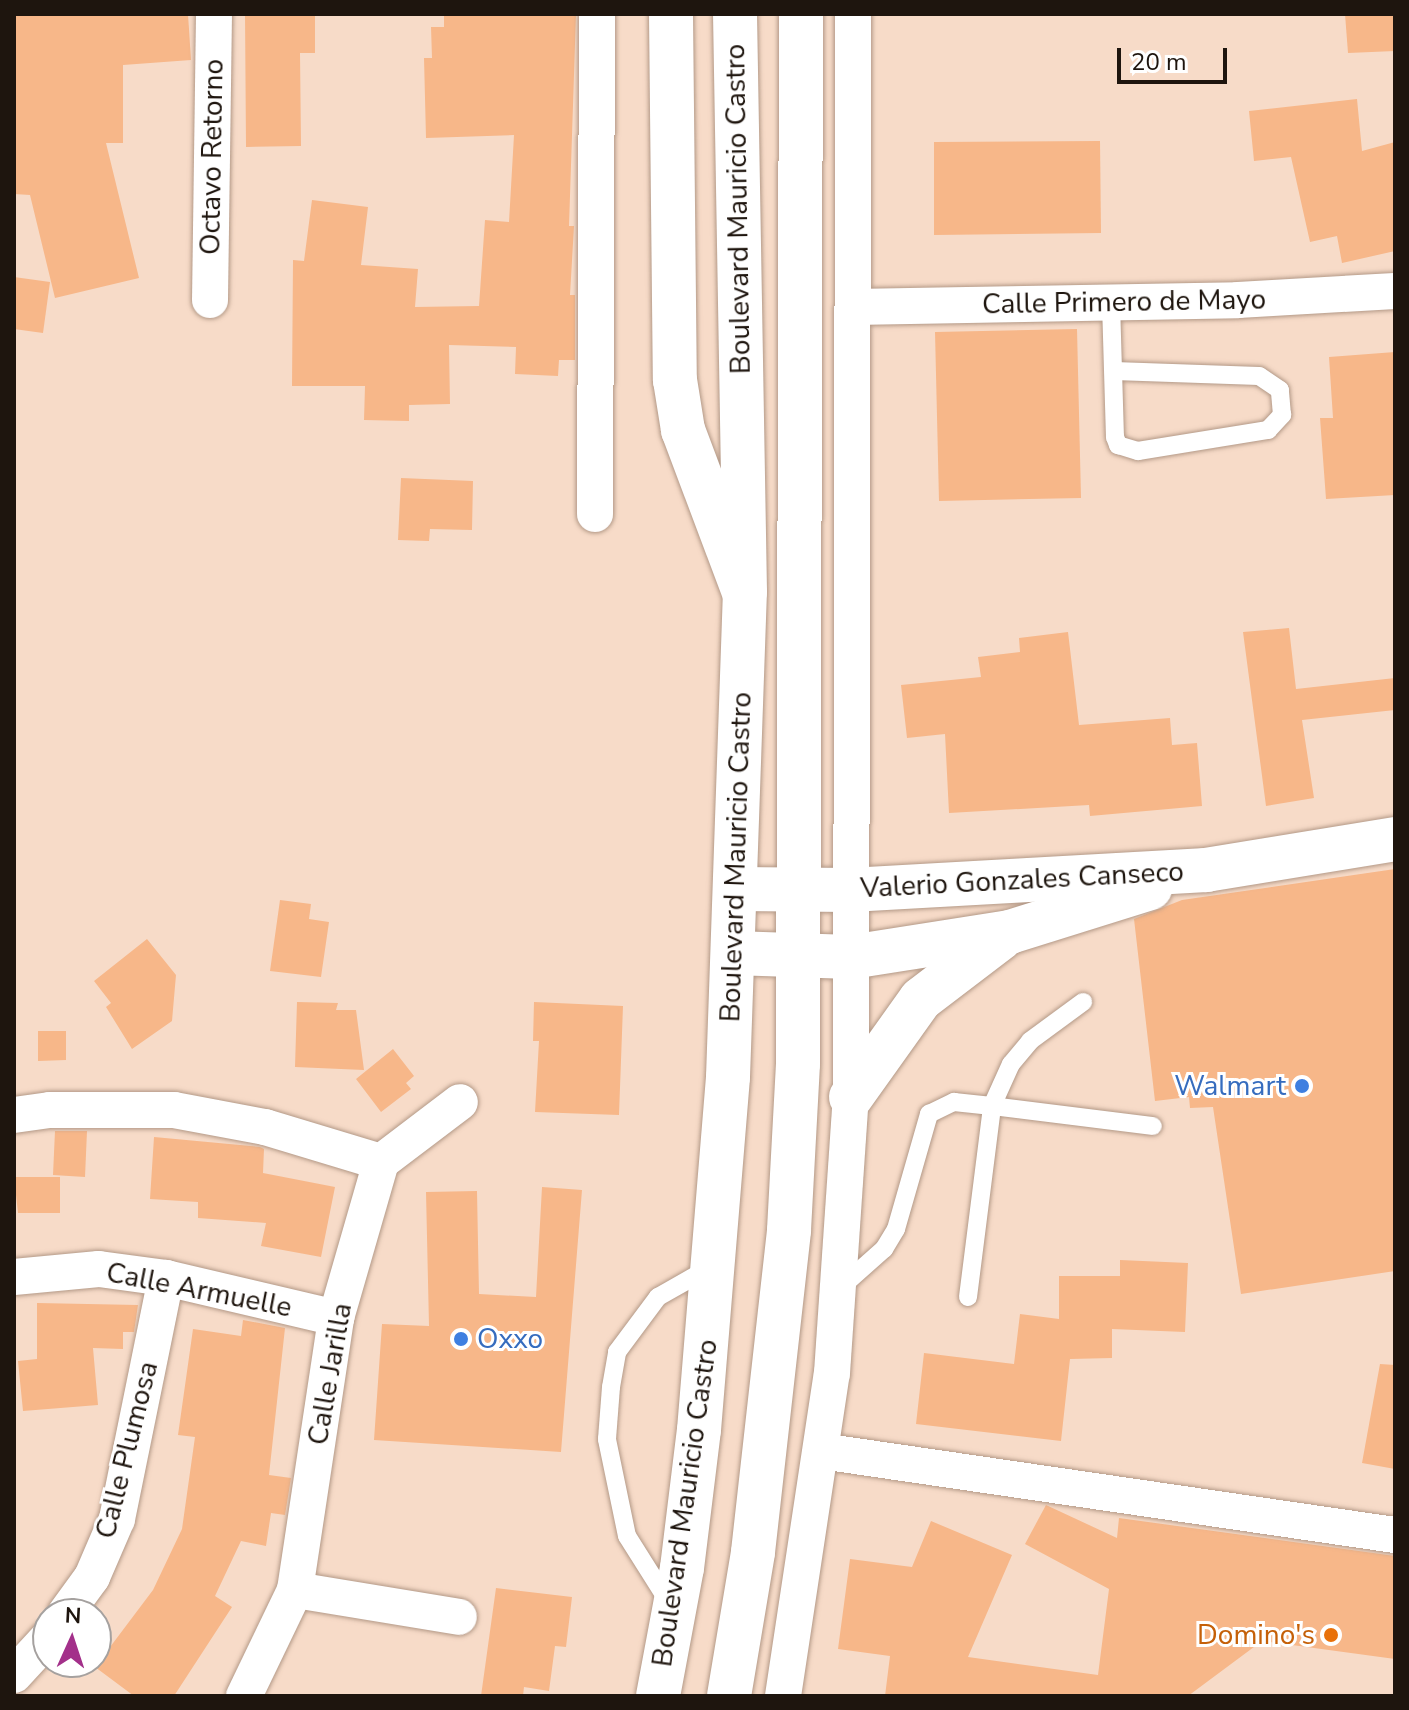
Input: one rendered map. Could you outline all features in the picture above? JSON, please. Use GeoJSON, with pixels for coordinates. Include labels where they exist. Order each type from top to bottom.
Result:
{"type":"FeatureCollection","features":[{"type":"Feature","properties":{"kind":"main road"},"geometry":{"type":"LineString","coordinates":[[671,14],[675,380],[683,430],[745,592]]}},
{"type":"Feature","properties":{"kind":"main road","name":"Boulevard Mauricio Castro"},"geometry":{"type":"LineString","coordinates":[[658,1696],[674,1610],[715,1265],[736,889],[745,592],[735,14]]}},
{"type":"Feature","properties":{"kind":"main road","name":"Boulevard Mauricio Castro"},"geometry":{"type":"LineString","coordinates":[[729,1696],[753,1552],[789,1230],[800,957],[801,14]]}},
{"type":"Feature","properties":{"kind":"main road"},"geometry":{"type":"LineString","coordinates":[[1206,870],[1395,839]]}},
{"type":"Feature","properties":{"kind":"main road","name":"Valerio Gonzales Canseco"},"geometry":{"type":"LineString","coordinates":[[736,889],[850,890],[1206,870]]}},
{"type":"Feature","properties":{"kind":"main road","name":"Valerio Gonzales Canseco"},"geometry":{"type":"LineString","coordinates":[[733,953],[851,957],[1010,932],[1206,870]]}},
{"type":"Feature","properties":{"kind":"main road"},"geometry":{"type":"LineString","coordinates":[[851,1097],[921,999],[952,971],[1010,932]]}},
{"type":"Feature","properties":{"kind":"street","name":"Octavo Retorno"},"geometry":{"type":"LineString","coordinates":[[210,300],[214,14]]}},
{"type":"Feature","properties":{"kind":"street"},"geometry":{"type":"LineString","coordinates":[[595,514],[597,14]]}},
{"type":"Feature","properties":{"kind":"street"},"geometry":{"type":"LineString","coordinates":[[783,1696],[821,1451],[838,1290],[851,1097],[853,14]]}},
{"type":"Feature","properties":{"kind":"street","name":"Calle Primero de Mayo"},"geometry":{"type":"LineString","coordinates":[[853,307],[1111,303],[1395,291]]}},
{"type":"Feature","properties":{"kind":"street"},"geometry":{"type":"LineString","coordinates":[[14,1115],[174,1110],[265,1127],[381,1162],[460,1102]]}},
{"type":"Feature","properties":{"kind":"street","name":"Calle Jarilla"},"geometry":{"type":"LineString","coordinates":[[244,1696],[295,1590],[336,1318],[381,1162]]}},
{"type":"Feature","properties":{"kind":"street","name":"Calle Armuelle"},"geometry":{"type":"LineString","coordinates":[[14,1277],[99,1269],[166,1278],[336,1318]]}},
{"type":"Feature","properties":{"kind":"street","name":"Calle Plumosa"},"geometry":{"type":"LineString","coordinates":[[77,1598],[92,1577],[117,1519],[166,1278]]}},
{"type":"Feature","properties":{"kind":"street"},"geometry":{"type":"LineString","coordinates":[[821,1451],[1395,1535]]}},
{"type":"Feature","properties":{"kind":"street"},"geometry":{"type":"LineString","coordinates":[[295,1590],[459,1617]]}},
{"type":"Feature","properties":{"kind":"street"},"geometry":{"type":"LineString","coordinates":[[14,1675],[32,1655]]}},
{"type":"Feature","properties":{"kind":"lane"},"geometry":{"type":"LineString","coordinates":[[1111,303],[1115,437],[1126,449],[1268,430],[1282,415],[1280,390],[1259,376],[1114,371]]}},
{"type":"Feature","properties":{"kind":"lane"},"geometry":{"type":"LineString","coordinates":[[968,1297],[992,1106],[1011,1064],[1030,1041],[1083,1002]]}},
{"type":"Feature","properties":{"kind":"lane"},"geometry":{"type":"LineString","coordinates":[[838,1290],[884,1249],[896,1229],[929,1114],[954,1102],[1153,1126]]}},
{"type":"Feature","properties":{"kind":"lane"},"geometry":{"type":"LineString","coordinates":[[674,1610],[627,1536],[607,1439],[611,1387],[617,1352],[658,1297],[715,1265]]}},
{"type":"Feature","properties":{"kind":"building"},"geometry":{"type":"Polygon","coordinates":[[[15,14],[188,14],[191,60],[123,65],[123,143],[106,143],[139,278],[55,298],[30,195],[14,194],[15,14]]]}},
{"type":"Feature","properties":{"kind":"building"},"geometry":{"type":"Polygon","coordinates":[[[245,14],[315,14],[315,53],[300,53],[301,146],[246,147],[245,14]]]}},
{"type":"Feature","properties":{"kind":"building"},"geometry":{"type":"Polygon","coordinates":[[[444,14],[576,14],[569,226],[574,226],[570,295],[575,295],[575,360],[559,360],[558,376],[515,374],[516,347],[449,345],[450,404],[409,405],[409,421],[364,420],[365,386],[292,386],[293,260],[304,261],[312,200],[368,207],[361,265],[418,269],[415,307],[479,306],[485,220],[509,222],[514,135],[426,138],[424,58],[432,58],[431,27],[444,27],[444,14]]]}},
{"type":"Feature","properties":{"kind":"building"},"geometry":{"type":"Polygon","coordinates":[[[1345,14],[1395,14],[1395,51],[1348,53],[1345,14]]]}},
{"type":"Feature","properties":{"kind":"building"},"geometry":{"type":"Polygon","coordinates":[[[1357,99],[1362,151],[1395,142],[1395,251],[1342,263],[1337,236],[1310,242],[1291,157],[1254,161],[1249,111],[1357,99]]]}},
{"type":"Feature","properties":{"kind":"building"},"geometry":{"type":"Polygon","coordinates":[[[1100,141],[1101,233],[934,235],[934,142],[1100,141]]]}},
{"type":"Feature","properties":{"kind":"building"},"geometry":{"type":"Polygon","coordinates":[[[14,277],[50,282],[43,333],[14,329],[14,277]]]}},
{"type":"Feature","properties":{"kind":"building"},"geometry":{"type":"Polygon","coordinates":[[[1077,329],[1081,498],[939,501],[935,332],[1077,329]]]}},
{"type":"Feature","properties":{"kind":"building"},"geometry":{"type":"Polygon","coordinates":[[[1395,352],[1395,495],[1326,499],[1320,418],[1333,418],[1329,357],[1395,352]]]}},
{"type":"Feature","properties":{"kind":"building"},"geometry":{"type":"Polygon","coordinates":[[[401,478],[473,481],[472,530],[430,529],[429,541],[398,540],[401,478]]]}},
{"type":"Feature","properties":{"kind":"building"},"geometry":{"type":"Polygon","coordinates":[[[1289,628],[1296,689],[1395,678],[1395,710],[1302,720],[1314,798],[1266,806],[1243,632],[1289,628]]]}},
{"type":"Feature","properties":{"kind":"building"},"geometry":{"type":"Polygon","coordinates":[[[1068,632],[1079,725],[1170,718],[1172,745],[1197,743],[1202,806],[1090,816],[1089,805],[949,813],[945,734],[907,738],[901,685],[981,677],[978,657],[1020,652],[1019,638],[1068,632]]]}},
{"type":"Feature","properties":{"kind":"building","name":"Walmart"},"geometry":{"type":"Polygon","coordinates":[[[1395,869],[1395,1271],[1241,1294],[1213,1107],[1190,1108],[1189,1097],[1155,1101],[1134,919],[1182,900],[1395,869]]]}},
{"type":"Feature","properties":{"kind":"building"},"geometry":{"type":"Polygon","coordinates":[[[280,900],[311,904],[309,919],[329,922],[321,977],[270,971],[280,900]]]}},
{"type":"Feature","properties":{"kind":"building"},"geometry":{"type":"Polygon","coordinates":[[[147,939],[176,975],[172,1021],[132,1049],[106,1007],[111,1003],[94,981],[147,939]]]}},
{"type":"Feature","properties":{"kind":"building"},"geometry":{"type":"Polygon","coordinates":[[[297,1002],[338,1003],[336,1010],[356,1010],[364,1070],[295,1067],[297,1002]]]}},
{"type":"Feature","properties":{"kind":"building"},"geometry":{"type":"Polygon","coordinates":[[[534,1002],[623,1006],[619,1115],[535,1112],[539,1041],[533,1041],[534,1002]]]}},
{"type":"Feature","properties":{"kind":"building"},"geometry":{"type":"Polygon","coordinates":[[[38,1031],[66,1031],[66,1060],[38,1061],[38,1031]]]}},
{"type":"Feature","properties":{"kind":"building"},"geometry":{"type":"Polygon","coordinates":[[[393,1049],[414,1076],[406,1083],[411,1089],[381,1112],[356,1079],[393,1049]]]}},
{"type":"Feature","properties":{"kind":"building"},"geometry":{"type":"Polygon","coordinates":[[[55,1131],[87,1131],[85,1177],[53,1175],[55,1131]]]}},
{"type":"Feature","properties":{"kind":"building"},"geometry":{"type":"Polygon","coordinates":[[[154,1137],[260,1147],[264,1149],[263,1173],[335,1187],[321,1257],[261,1246],[266,1223],[198,1218],[198,1202],[150,1199],[154,1137]]]}},
{"type":"Feature","properties":{"kind":"building"},"geometry":{"type":"Polygon","coordinates":[[[14,1177],[60,1177],[60,1213],[18,1213],[14,1177]]]}},
{"type":"Feature","properties":{"kind":"building"},"geometry":{"type":"Polygon","coordinates":[[[542,1187],[582,1190],[561,1452],[374,1440],[382,1324],[429,1326],[426,1192],[477,1191],[479,1294],[536,1297],[542,1187]]]}},
{"type":"Feature","properties":{"kind":"building"},"geometry":{"type":"Polygon","coordinates":[[[1120,1260],[1188,1263],[1185,1332],[1112,1329],[1112,1358],[1070,1359],[1061,1441],[916,1424],[924,1353],[1014,1364],[1020,1314],[1059,1319],[1059,1276],[1120,1276],[1120,1260]]]}},
{"type":"Feature","properties":{"kind":"building"},"geometry":{"type":"Polygon","coordinates":[[[37,1303],[138,1305],[134,1332],[123,1332],[123,1349],[93,1348],[98,1405],[23,1411],[18,1361],[37,1359],[37,1303]]]}},
{"type":"Feature","properties":{"kind":"building"},"geometry":{"type":"Polygon","coordinates":[[[243,1320],[285,1328],[269,1475],[291,1478],[285,1515],[271,1513],[266,1546],[241,1541],[215,1596],[232,1607],[174,1696],[134,1696],[110,1678],[112,1644],[153,1590],[182,1529],[195,1437],[178,1435],[193,1329],[241,1336],[243,1320]]]}},
{"type":"Feature","properties":{"kind":"building"},"geometry":{"type":"Polygon","coordinates":[[[1380,1364],[1395,1365],[1395,1469],[1362,1463],[1380,1364]]]}},
{"type":"Feature","properties":{"kind":"building"},"geometry":{"type":"Polygon","coordinates":[[[1046,1505],[1117,1538],[1119,1518],[1395,1556],[1395,1659],[1262,1641],[1188,1696],[885,1696],[890,1656],[838,1649],[850,1559],[912,1567],[931,1521],[1012,1555],[968,1657],[1098,1675],[1109,1589],[1025,1544],[1046,1505]]]}},
{"type":"Feature","properties":{"kind":"building"},"geometry":{"type":"Polygon","coordinates":[[[496,1588],[572,1597],[566,1647],[555,1646],[549,1691],[524,1687],[523,1696],[481,1696],[496,1588]]]}},
{"type":"Feature","properties":{"kind":"place","name":"Walmart"},"geometry":{"type":"Point","coordinates":[1302,1086]}},
{"type":"Feature","properties":{"kind":"place","name":"Oxxo"},"geometry":{"type":"Point","coordinates":[461,1339]}},
{"type":"Feature","properties":{"kind":"place","name":"Domino's"},"geometry":{"type":"Point","coordinates":[1331,1635]}}]}
